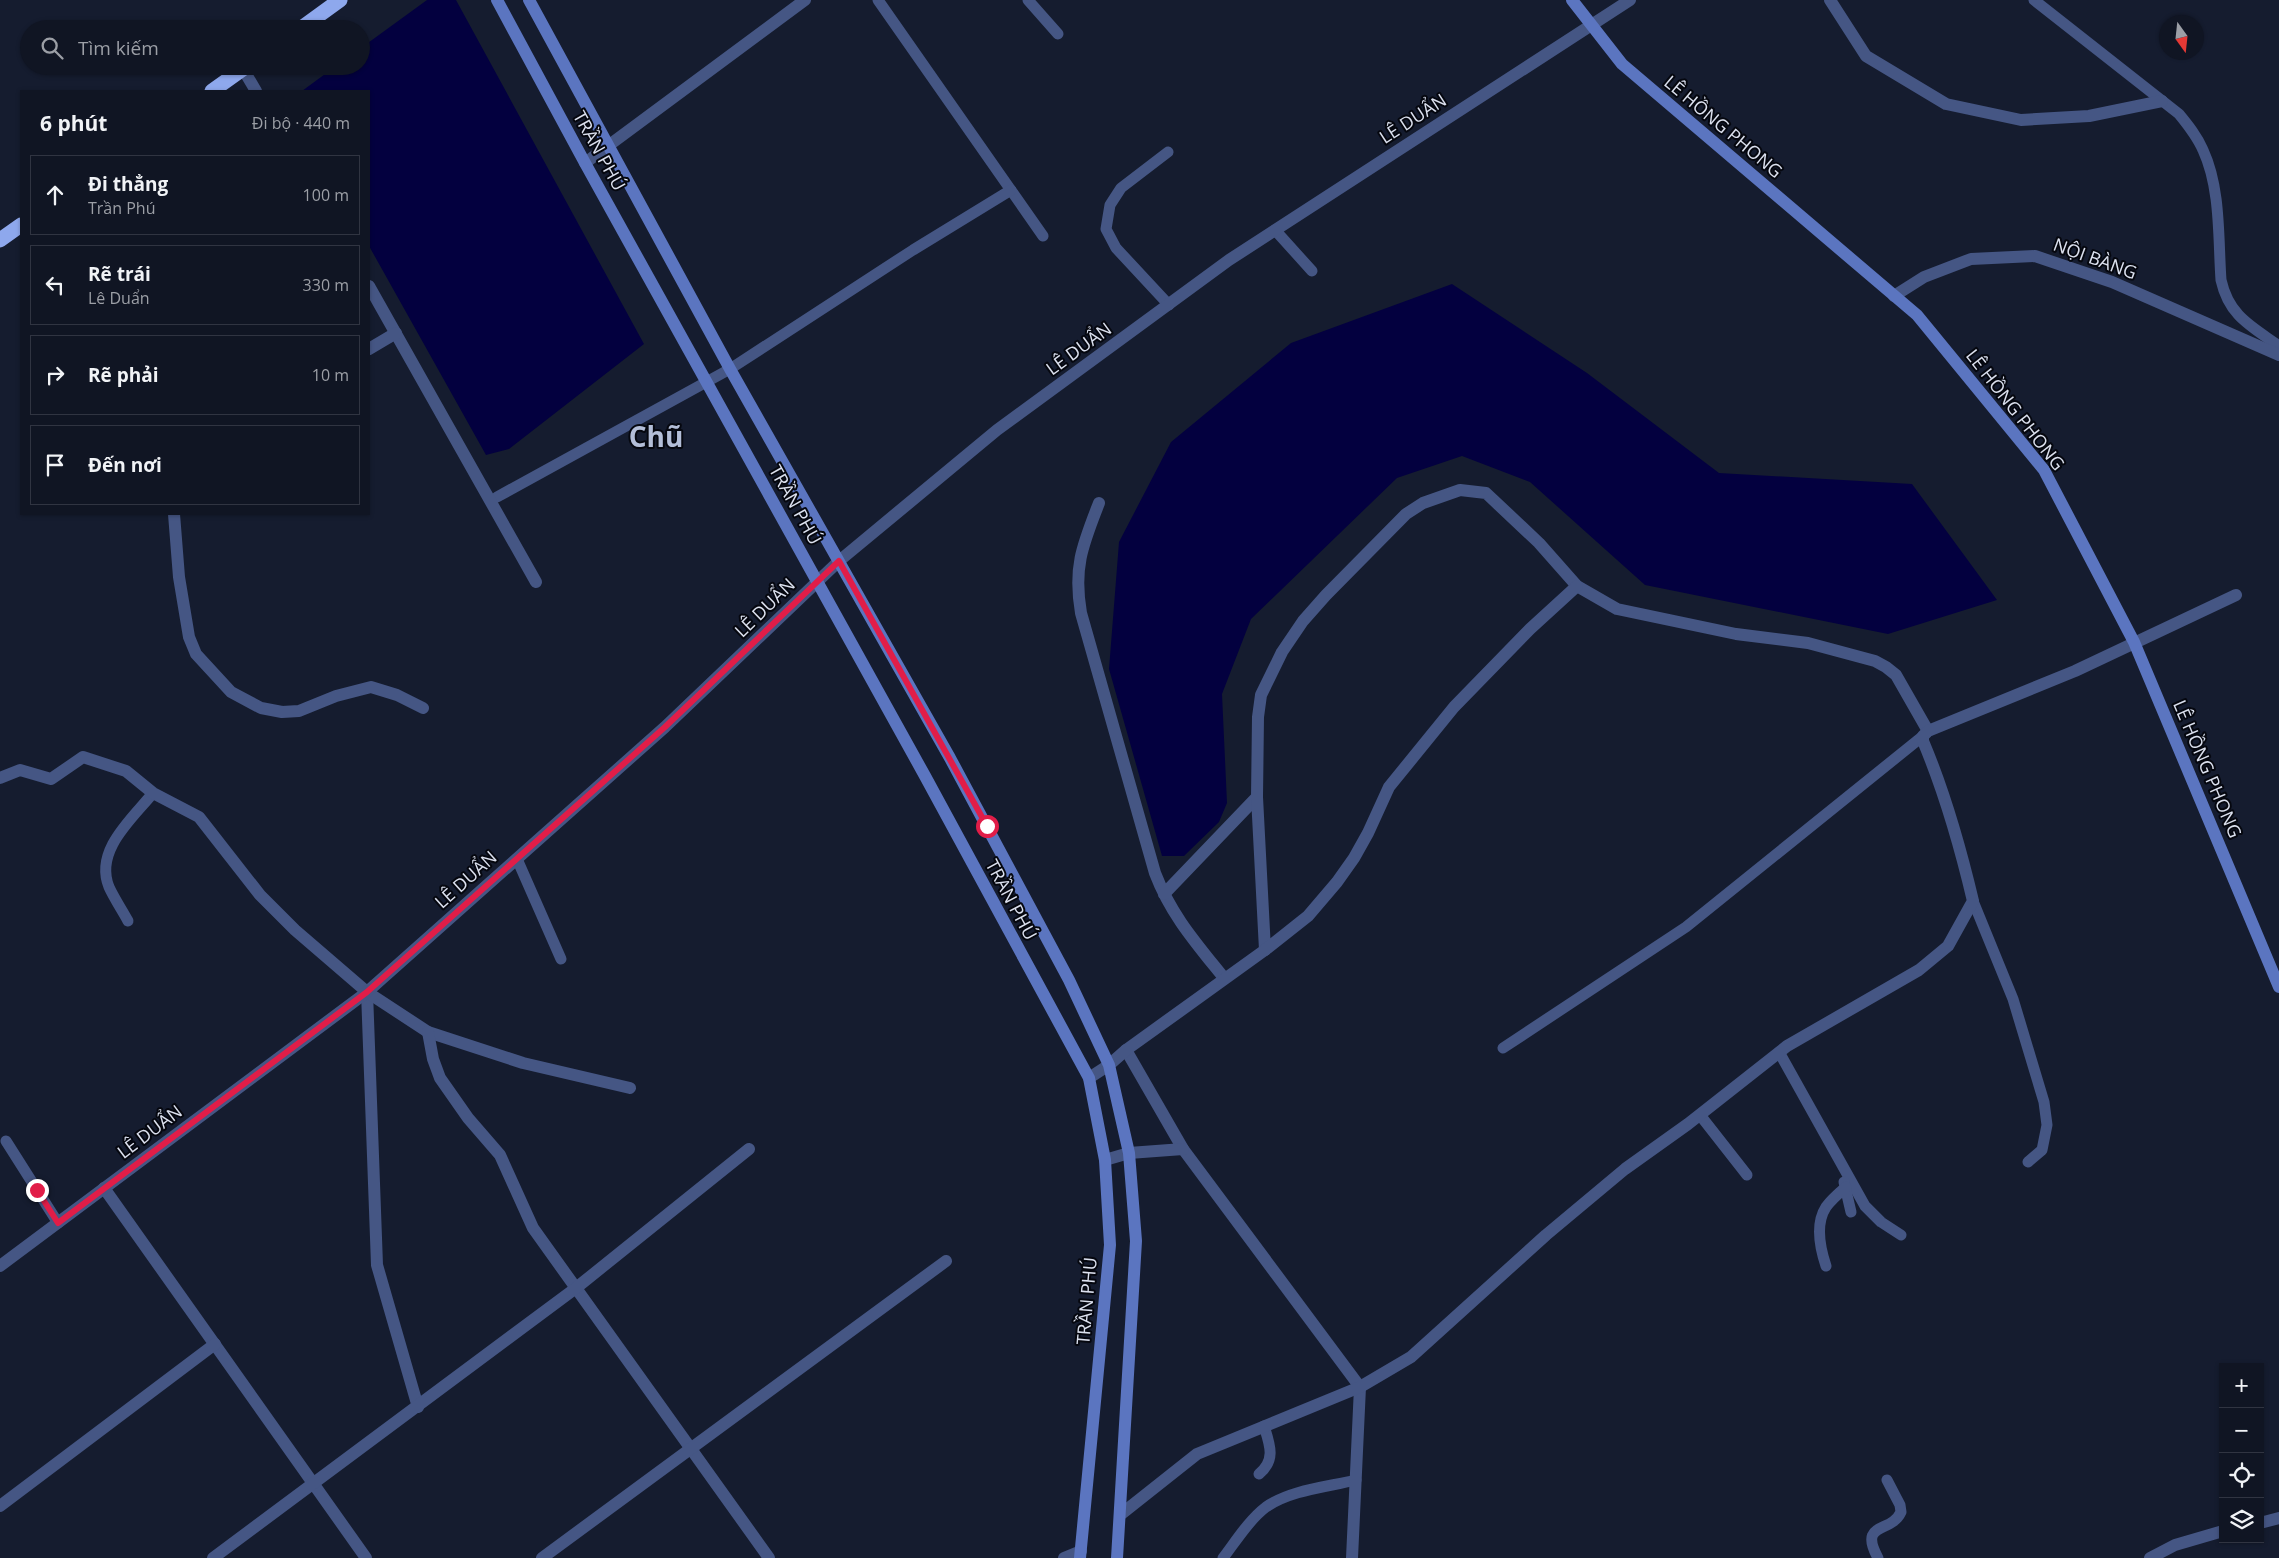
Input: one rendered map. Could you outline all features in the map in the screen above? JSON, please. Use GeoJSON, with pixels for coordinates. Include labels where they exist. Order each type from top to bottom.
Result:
{"type":"FeatureCollection","features":[{"type":"Feature","properties":{"kind":"highway"},"geometry":{"type":"LineString","coordinates":[[312,20],[340,0]]}},
{"type":"Feature","properties":{"kind":"highway"},"geometry":{"type":"LineString","coordinates":[[213,90],[235,75]]}},
{"type":"Feature","properties":{"kind":"highway"},"geometry":{"type":"LineString","coordinates":[[0,240],[20,226]]}},
{"type":"Feature","properties":{"kind":"main road","name":"TRẦN PHÚ"},"geometry":{"type":"LineString","coordinates":[[497,0],[1089,1078],[1105,1160],[1110,1245],[1080,1555]]}},
{"type":"Feature","properties":{"kind":"main road","name":"TRẦN PHÚ"},"geometry":{"type":"LineString","coordinates":[[529,0],[730,369],[950,758],[1070,980],[1109,1066],[1129,1153],[1136,1241],[1117,1558]]}},
{"type":"Feature","properties":{"kind":"main road","name":"LÊ HỒNG PHONG"},"geometry":{"type":"LineString","coordinates":[[1572,0],[1622,64],[1917,315],[2044,470],[2134,642],[2279,987]]}},
{"type":"Feature","properties":{"kind":"street"},"geometry":{"type":"LineString","coordinates":[[585,163],[805,0]]}},
{"type":"Feature","properties":{"kind":"street","name":"LÊ DUẨN"},"geometry":{"type":"LineString","coordinates":[[0,1266],[367,992],[665,727],[839,561],[997,430],[1229,260],[1590,24],[1630,0]]}},
{"type":"Feature","properties":{"kind":"street"},"geometry":{"type":"LineString","coordinates":[[1830,0],[1866,56],[1946,104],[2021,120],[2089,116],[2162,101]]}},
{"type":"Feature","properties":{"kind":"street"},"geometry":{"type":"LineString","coordinates":[[248,75],[256,90]]}},
{"type":"Feature","properties":{"kind":"street","name":"NỘI BÀNG"},"geometry":{"type":"LineString","coordinates":[[1894,296],[1924,277],[1971,259],[2035,256],[2112,282],[2279,355]]}},
{"type":"Feature","properties":{"kind":"street"},"geometry":{"type":"LineString","coordinates":[[370,288],[536,582]]}},
{"type":"Feature","properties":{"kind":"street"},"geometry":{"type":"LineString","coordinates":[[370,348],[396,333]]}},
{"type":"Feature","properties":{"kind":"street"},"geometry":{"type":"LineString","coordinates":[[1120,1515],[1197,1454],[1360,1387],[1411,1357],[1546,1235],[1604,1187],[1700,1115],[1779,1052],[1919,970],[1948,946],[1973,901],[1961,848],[1926,733],[1896,675],[1875,662],[1808,643],[1736,634],[1617,609],[1577,586],[1539,543],[1486,493],[1460,490],[1423,503],[1406,514],[1326,595],[1303,621],[1282,652],[1261,695],[1258,717],[1256,796],[1265,950]]}},
{"type":"Feature","properties":{"kind":"street"},"geometry":{"type":"LineString","coordinates":[[1099,503],[1081,550],[1078,565],[1078,596],[1155,872],[1164,894],[1182,926],[1224,978]]}},
{"type":"Feature","properties":{"kind":"street"},"geometry":{"type":"LineString","coordinates":[[174,515],[179,577],[189,637],[196,654],[231,692],[261,708],[282,712],[299,711],[336,696],[371,687],[397,695],[423,708]]}},
{"type":"Feature","properties":{"kind":"street"},"geometry":{"type":"LineString","coordinates":[[1089,1078],[1109,1066],[1126,1050],[1265,950],[1308,916],[1337,882],[1368,833],[1390,787],[1454,707],[1530,629],[1577,586]]}},
{"type":"Feature","properties":{"kind":"street"},"geometry":{"type":"LineString","coordinates":[[1926,733],[2075,671],[2236,596]]}},
{"type":"Feature","properties":{"kind":"street"},"geometry":{"type":"LineString","coordinates":[[0,778],[20,770],[51,779],[83,757],[126,771],[153,793],[199,817],[260,895],[295,930],[367,992],[428,1032],[523,1063],[630,1088]]}},
{"type":"Feature","properties":{"kind":"street"},"geometry":{"type":"LineString","coordinates":[[1164,894],[1256,796]]}},
{"type":"Feature","properties":{"kind":"street"},"geometry":{"type":"LineString","coordinates":[[367,992],[377,1265],[418,1407]]}},
{"type":"Feature","properties":{"kind":"street"},"geometry":{"type":"LineString","coordinates":[[428,1032],[433,1059],[440,1078],[468,1118],[500,1155],[533,1228],[769,1558]]}},
{"type":"Feature","properties":{"kind":"street"},"geometry":{"type":"LineString","coordinates":[[1126,1050],[1183,1149],[1360,1387],[1352,1558]]}},
{"type":"Feature","properties":{"kind":"street"},"geometry":{"type":"LineString","coordinates":[[213,1558],[576,1288],[749,1149]]}},
{"type":"Feature","properties":{"kind":"street"},"geometry":{"type":"LineString","coordinates":[[1105,1160],[1129,1153],[1183,1149]]}},
{"type":"Feature","properties":{"kind":"street"},"geometry":{"type":"LineString","coordinates":[[104,1188],[366,1558]]}},
{"type":"Feature","properties":{"kind":"street"},"geometry":{"type":"LineString","coordinates":[[542,1558],[946,1261]]}},
{"type":"Feature","properties":{"kind":"street"},"geometry":{"type":"LineString","coordinates":[[0,1506],[215,1344]]}},
{"type":"Feature","properties":{"kind":"street"},"geometry":{"type":"LineString","coordinates":[[2264,1522],[2279,1518]]}},
{"type":"Feature","properties":{"kind":"street"},"geometry":{"type":"LineString","coordinates":[[2150,1558],[2176,1545],[2219,1532]]}},
{"type":"Feature","properties":{"kind":"street"},"geometry":{"type":"LineString","coordinates":[[1064,1558],[1080,1555]]}},
{"type":"Feature","properties":{"kind":"lane"},"geometry":{"type":"LineString","coordinates":[[878,0],[1042,236]]}},
{"type":"Feature","properties":{"kind":"lane"},"geometry":{"type":"LineString","coordinates":[[1028,0],[1058,34]]}},
{"type":"Feature","properties":{"kind":"lane"},"geometry":{"type":"LineString","coordinates":[[2034,0],[2179,114],[2193,132],[2210,166],[2214,187],[2221,280],[2228,304],[2241,319],[2279,346]]}},
{"type":"Feature","properties":{"kind":"lane"},"geometry":{"type":"LineString","coordinates":[[1168,152],[1121,188],[1110,205],[1106,228],[1116,248],[1169,305]]}},
{"type":"Feature","properties":{"kind":"lane"},"geometry":{"type":"LineString","coordinates":[[497,497],[730,369],[913,250],[1010,190]]}},
{"type":"Feature","properties":{"kind":"lane"},"geometry":{"type":"LineString","coordinates":[[1275,230],[1312,271]]}},
{"type":"Feature","properties":{"kind":"lane"},"geometry":{"type":"LineString","coordinates":[[1503,1048],[1686,927],[1926,733]]}},
{"type":"Feature","properties":{"kind":"lane"},"geometry":{"type":"LineString","coordinates":[[128,921],[109,886],[106,867],[107,856],[112,844],[153,793]]}},
{"type":"Feature","properties":{"kind":"lane"},"geometry":{"type":"LineString","coordinates":[[517,859],[561,959]]}},
{"type":"Feature","properties":{"kind":"lane"},"geometry":{"type":"LineString","coordinates":[[1973,901],[2013,999],[2044,1102],[2047,1125],[2042,1150],[2028,1162]]}},
{"type":"Feature","properties":{"kind":"lane"},"geometry":{"type":"LineString","coordinates":[[1779,1052],[1865,1206],[1881,1222],[1901,1235]]}},
{"type":"Feature","properties":{"kind":"lane"},"geometry":{"type":"LineString","coordinates":[[1700,1115],[1747,1175]]}},
{"type":"Feature","properties":{"kind":"lane"},"geometry":{"type":"LineString","coordinates":[[6,1141],[58,1223]]}},
{"type":"Feature","properties":{"kind":"lane"},"geometry":{"type":"LineString","coordinates":[[1840,1163],[1851,1212]]}},
{"type":"Feature","properties":{"kind":"lane"},"geometry":{"type":"LineString","coordinates":[[1826,1266],[1821,1244],[1821,1218],[1826,1207],[1846,1187]]}},
{"type":"Feature","properties":{"kind":"lane"},"geometry":{"type":"LineString","coordinates":[[1259,1474],[1270,1460],[1272,1451],[1264,1426]]}},
{"type":"Feature","properties":{"kind":"lane"},"geometry":{"type":"LineString","coordinates":[[1223,1558],[1253,1520],[1271,1504],[1294,1495],[1356,1480]]}},
{"type":"Feature","properties":{"kind":"lane"},"geometry":{"type":"LineString","coordinates":[[1878,1558],[1871,1545],[1871,1538],[1875,1531],[1896,1519],[1902,1512],[1887,1480]]}},
{"type":"Feature","properties":{"kind":"shaded area"},"geometry":{"type":"Polygon","coordinates":[[[427,0],[456,0],[644,344],[509,449],[486,455],[370,248],[370,90],[303,90],[324,75],[370,75],[370,41],[427,0]]]}},
{"type":"Feature","properties":{"kind":"shaded area"},"geometry":{"type":"Polygon","coordinates":[[[1452,284],[1587,373],[1719,473],[1912,484],[1997,600],[1888,634],[1645,585],[1530,482],[1462,456],[1397,478],[1251,619],[1222,694],[1227,803],[1219,822],[1184,856],[1162,856],[1109,669],[1119,542],[1171,442],[1291,343],[1452,284]]]}},
{"type":"Feature","properties":{"kind":"district","name":"Chũ"},"geometry":{"type":"Point","coordinates":[656,437]}},
{"type":"Feature","properties":{"kind":"route"},"geometry":{"type":"LineString","coordinates":[[37,1190],[58,1223],[367,992],[665,727],[839,561],[987,826]]}}]}
